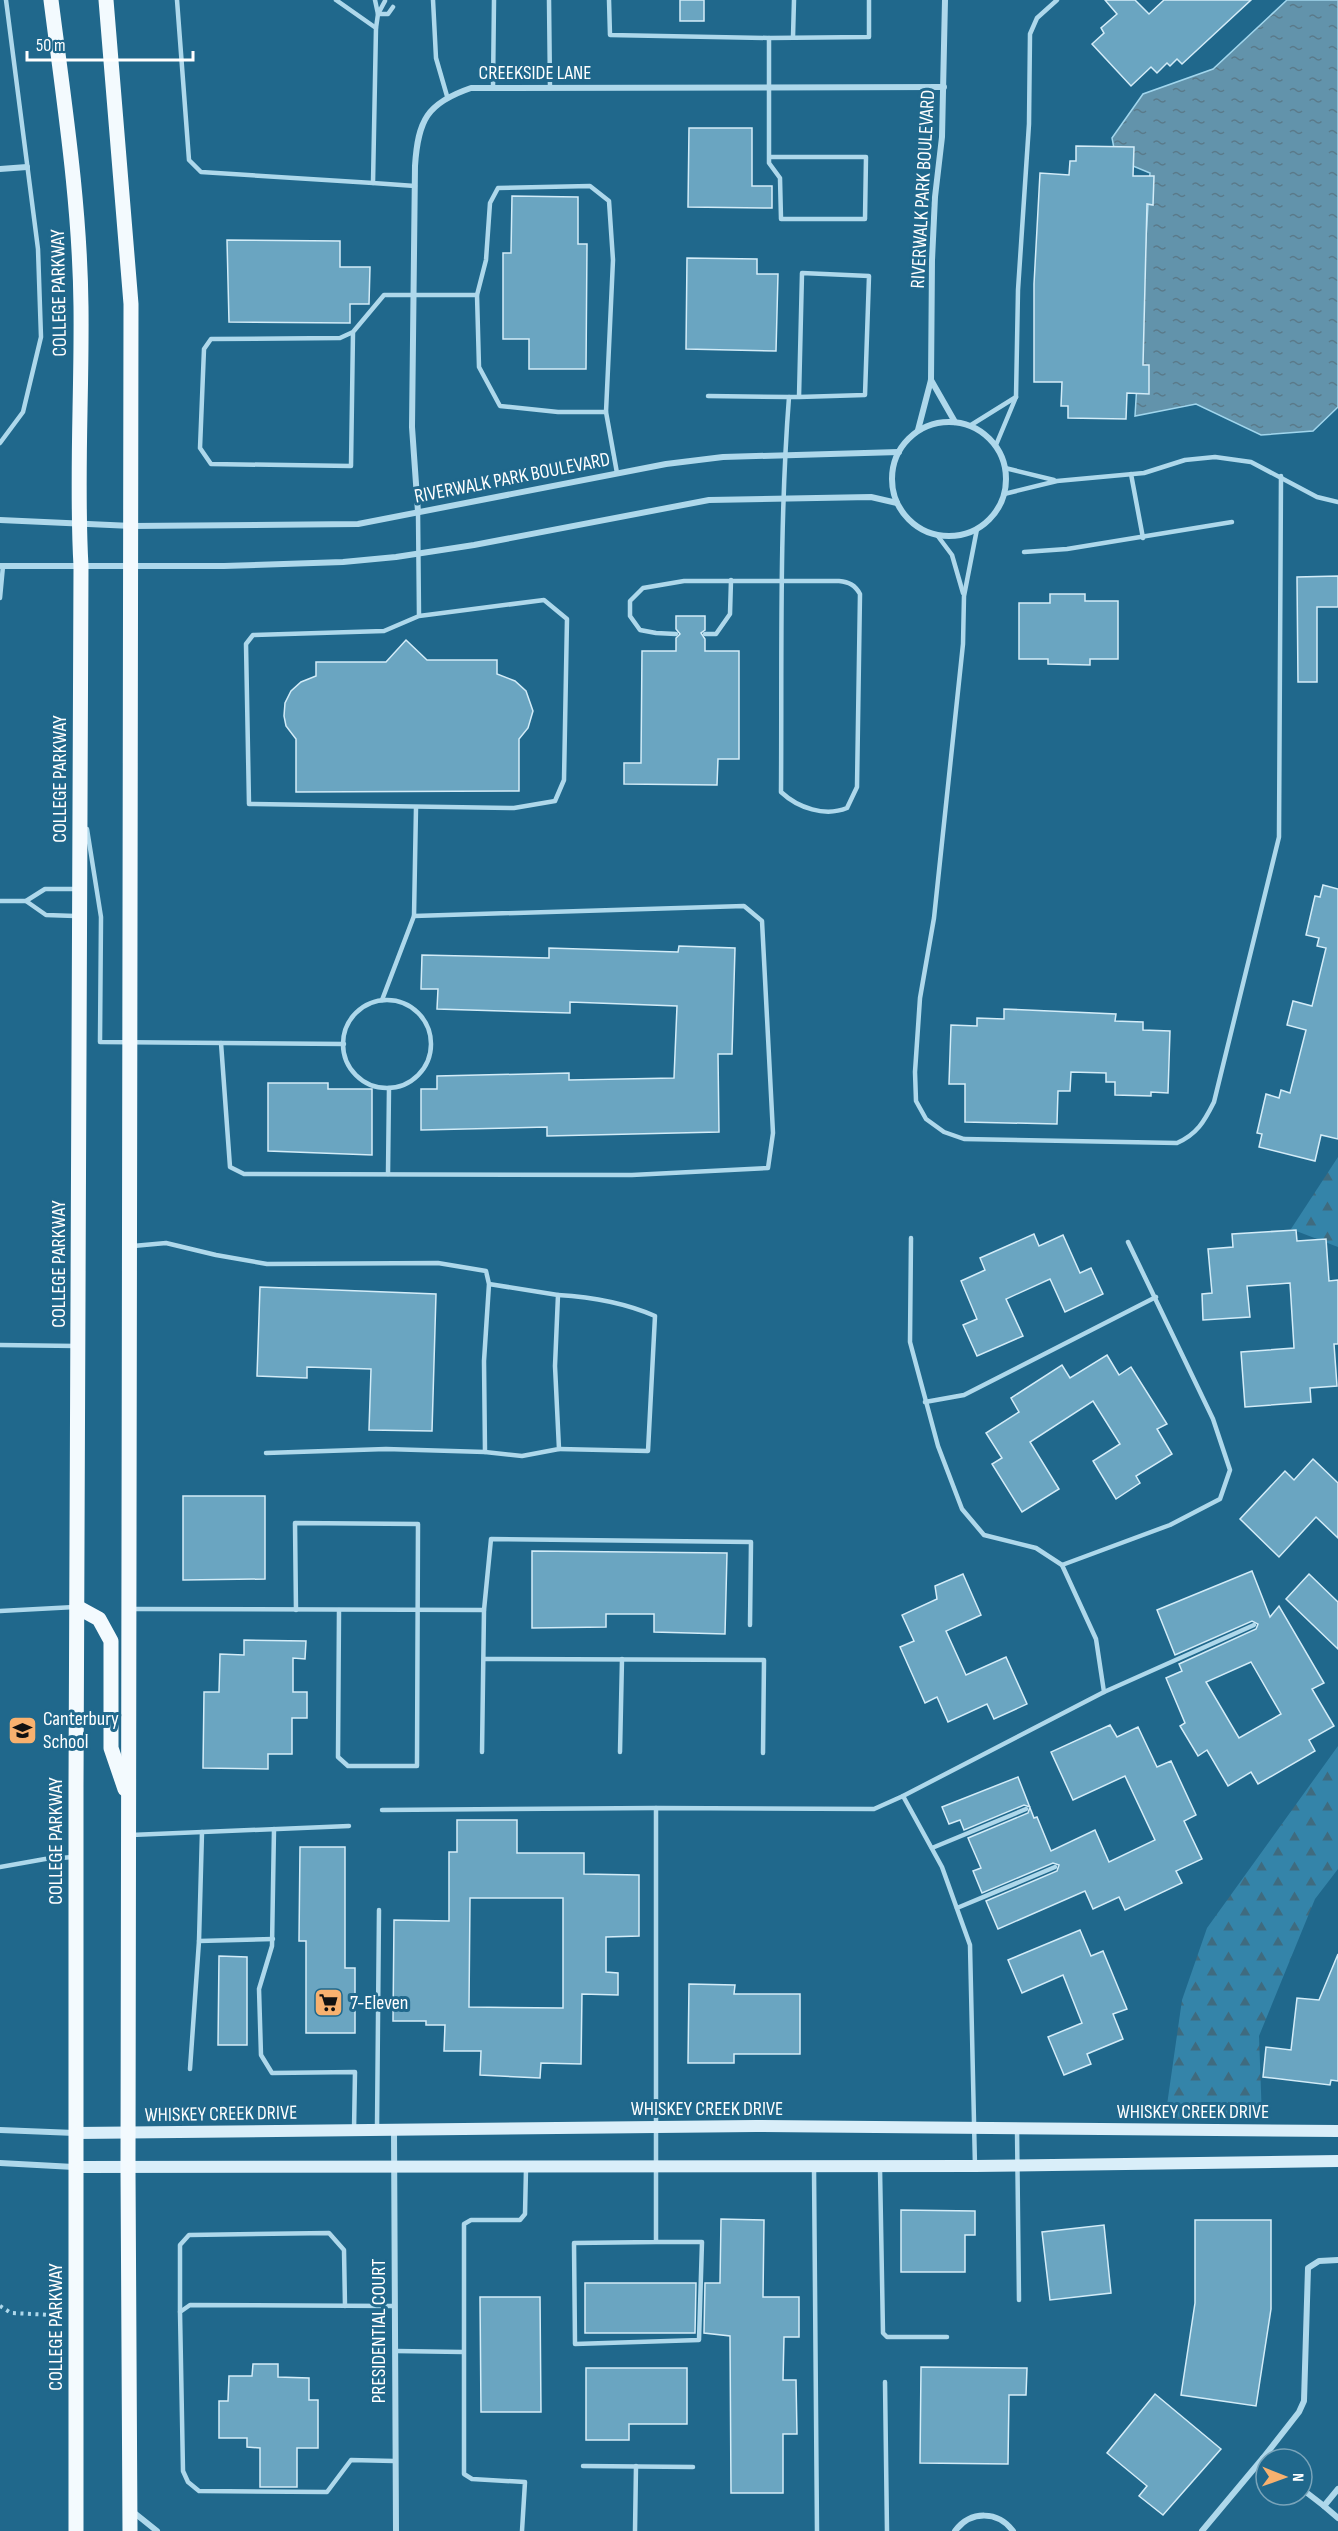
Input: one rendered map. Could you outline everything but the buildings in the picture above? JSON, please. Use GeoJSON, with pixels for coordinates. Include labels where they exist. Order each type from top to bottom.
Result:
{"type":"FeatureCollection","features":[{"type":"Feature","properties":{"kind":"main road","name":"COLLEGE PARKWAY"},"geometry":{"type":"LineString","coordinates":[[51,0],[78,231],[81,306],[78,522],[81,566],[76,2531]]}},
{"type":"Feature","properties":{"kind":"main road"},"geometry":{"type":"LineString","coordinates":[[106,0],[131,304],[128,2134],[130,2531]]}},
{"type":"Feature","properties":{"kind":"main road"},"geometry":{"type":"LineString","coordinates":[[77,1607],[99,1618],[111,1641],[111,1748],[129,1801]]}},
{"type":"Feature","properties":{"kind":"street","name":"RIVERWALK PARK BOULEVARD"},"geometry":{"type":"LineString","coordinates":[[918,430],[932,380],[935,197],[942,137],[945,0]]}},
{"type":"Feature","properties":{"kind":"street","name":"CREEKSIDE LANE"},"geometry":{"type":"LineString","coordinates":[[418,513],[412,427],[415,186],[417,138],[427,112],[447,96],[471,88],[944,87]]}},
{"type":"Feature","properties":{"kind":"street"},"geometry":{"type":"LineString","coordinates":[[0,169],[27,167]]}},
{"type":"Feature","properties":{"kind":"street","name":"RIVERWALK PARK BOULEVARD"},"geometry":{"type":"LineString","coordinates":[[932,380],[955,422]]}},
{"type":"Feature","properties":{"kind":"street"},"geometry":{"type":"LineString","coordinates":[[955,422],[971,425],[996,445],[1005,468],[1004,494],[994,514],[978,529],[964,534],[937,535],[921,529],[907,518],[897,503],[892,486],[893,469],[899,452],[918,430],[936,423],[955,422]]}},
{"type":"Feature","properties":{"kind":"street","name":"RIVERWALK PARK BOULEVARD"},"geometry":{"type":"LineString","coordinates":[[0,520],[132,526],[358,524],[666,464],[723,457],[899,452]]}},
{"type":"Feature","properties":{"kind":"street"},"geometry":{"type":"LineString","coordinates":[[2,566],[132,567],[343,562],[420,554],[709,500],[871,497],[897,503]]}},
{"type":"Feature","properties":{"kind":"street","name":"WHISKEY CREEK DRIVE"},"geometry":{"type":"LineString","coordinates":[[76,2133],[654,2127],[1338,2131]]}},
{"type":"Feature","properties":{"kind":"street"},"geometry":{"type":"LineString","coordinates":[[0,2130],[76,2133]]}},
{"type":"Feature","properties":{"kind":"street","name":"PRESIDENTIAL COURT"},"geometry":{"type":"LineString","coordinates":[[394,2130],[396,2531]]}},
{"type":"Feature","properties":{"kind":"street"},"geometry":{"type":"LineString","coordinates":[[0,2163],[128,2169],[1019,2166],[1338,2162]]}},
{"type":"Feature","properties":{"kind":"street"},"geometry":{"type":"LineString","coordinates":[[1273,2447],[1299,2412],[1304,2401],[1308,2268],[1319,2261],[1338,2260]]}},
{"type":"Feature","properties":{"kind":"street"},"geometry":{"type":"LineString","coordinates":[[1202,2531],[1254,2471]]}},
{"type":"Feature","properties":{"kind":"street"},"geometry":{"type":"LineString","coordinates":[[1324,2506],[1338,2489]]}},
{"type":"Feature","properties":{"kind":"street"},"geometry":{"type":"LineString","coordinates":[[1314,2498],[1338,2518]]}},
{"type":"Feature","properties":{"kind":"street"},"geometry":{"type":"LineString","coordinates":[[130,2509],[157,2531]]}},
{"type":"Feature","properties":{"kind":"street"},"geometry":{"type":"LineString","coordinates":[[956,2531],[965,2521],[987,2515],[998,2518],[1013,2531]]}},
{"type":"Feature","properties":{"kind":"lane"},"geometry":{"type":"LineString","coordinates":[[0,443],[23,412],[41,337],[38,249],[6,0]]}},
{"type":"Feature","properties":{"kind":"lane"},"geometry":{"type":"LineString","coordinates":[[177,0],[189,160],[201,172],[415,186]]}},
{"type":"Feature","properties":{"kind":"lane"},"geometry":{"type":"LineString","coordinates":[[336,0],[375,28]]}},
{"type":"Feature","properties":{"kind":"lane"},"geometry":{"type":"LineString","coordinates":[[375,0],[378,14]]}},
{"type":"Feature","properties":{"kind":"lane"},"geometry":{"type":"LineString","coordinates":[[434,0],[436,58],[447,96]]}},
{"type":"Feature","properties":{"kind":"lane"},"geometry":{"type":"LineString","coordinates":[[493,88],[494,0]]}},
{"type":"Feature","properties":{"kind":"lane"},"geometry":{"type":"LineString","coordinates":[[549,0],[550,88]]}},
{"type":"Feature","properties":{"kind":"lane"},"geometry":{"type":"LineString","coordinates":[[609,0],[610,35],[768,38],[869,37],[869,0]]}},
{"type":"Feature","properties":{"kind":"lane"},"geometry":{"type":"LineString","coordinates":[[793,37],[794,0]]}},
{"type":"Feature","properties":{"kind":"lane"},"geometry":{"type":"LineString","coordinates":[[996,445],[1016,398],[1018,290],[1029,124],[1028,44],[1037,18],[1058,0]]}},
{"type":"Feature","properties":{"kind":"lane"},"geometry":{"type":"LineString","coordinates":[[373,183],[375,28],[378,14],[385,1]]}},
{"type":"Feature","properties":{"kind":"lane"},"geometry":{"type":"LineString","coordinates":[[378,14],[388,14],[393,6]]}},
{"type":"Feature","properties":{"kind":"lane"},"geometry":{"type":"LineString","coordinates":[[768,38],[769,163],[780,178],[781,219],[865,219],[866,157],[769,157]]}},
{"type":"Feature","properties":{"kind":"lane"},"geometry":{"type":"LineString","coordinates":[[606,412],[558,412],[500,406],[478,367],[477,295],[486,260],[490,203],[498,188],[590,186],[609,201],[613,260],[606,412],[617,473]]}},
{"type":"Feature","properties":{"kind":"lane"},"geometry":{"type":"LineString","coordinates":[[708,396],[799,397],[865,395],[869,276],[802,273],[799,397]]}},
{"type":"Feature","properties":{"kind":"lane"},"geometry":{"type":"LineString","coordinates":[[353,332],[351,466],[211,464],[200,448],[204,349],[212,339],[340,338],[353,332],[384,295],[477,295]]}},
{"type":"Feature","properties":{"kind":"lane"},"geometry":{"type":"LineString","coordinates":[[676,633],[640,630],[630,616],[630,601],[643,588],[684,581],[783,580],[848,582],[860,594],[857,787],[848,808],[817,810],[795,803],[781,792],[783,580],[784,497],[784,456],[789,397]]}},
{"type":"Feature","properties":{"kind":"lane"},"geometry":{"type":"LineString","coordinates":[[971,425],[1016,398]]}},
{"type":"Feature","properties":{"kind":"lane"},"geometry":{"type":"LineString","coordinates":[[1004,494],[1057,481],[1131,474],[1185,460],[1215,457],[1251,462],[1317,497],[1338,502]]}},
{"type":"Feature","properties":{"kind":"lane"},"geometry":{"type":"LineString","coordinates":[[1005,468],[1057,481]]}},
{"type":"Feature","properties":{"kind":"lane"},"geometry":{"type":"LineString","coordinates":[[1131,474],[1143,538]]}},
{"type":"Feature","properties":{"kind":"lane"},"geometry":{"type":"LineString","coordinates":[[978,529],[964,596],[963,644],[934,918],[920,998],[916,1101],[926,1119],[944,1132],[964,1139],[1177,1143],[1192,1136],[1203,1123],[1214,1102],[1279,837],[1281,476]]}},
{"type":"Feature","properties":{"kind":"lane"},"geometry":{"type":"LineString","coordinates":[[418,513],[419,616]]}},
{"type":"Feature","properties":{"kind":"lane"},"geometry":{"type":"LineString","coordinates":[[1024,552],[1067,549],[1232,522]]}},
{"type":"Feature","properties":{"kind":"lane"},"geometry":{"type":"LineString","coordinates":[[937,535],[952,555],[964,596]]}},
{"type":"Feature","properties":{"kind":"lane"},"geometry":{"type":"LineString","coordinates":[[0,598],[2,566]]}},
{"type":"Feature","properties":{"kind":"lane"},"geometry":{"type":"LineString","coordinates":[[705,634],[716,634],[730,614],[731,580]]}},
{"type":"Feature","properties":{"kind":"lane"},"geometry":{"type":"LineString","coordinates":[[544,600],[567,619],[564,780],[555,801],[514,808],[249,804],[246,644],[253,635],[384,631],[419,616],[544,600]]}},
{"type":"Feature","properties":{"kind":"lane"},"geometry":{"type":"LineString","coordinates":[[80,788],[101,917],[100,1042],[344,1044]]}},
{"type":"Feature","properties":{"kind":"lane"},"geometry":{"type":"LineString","coordinates":[[382,1000],[414,916],[416,808]]}},
{"type":"Feature","properties":{"kind":"lane"},"geometry":{"type":"LineString","coordinates":[[0,901],[26,901],[45,889],[79,889]]}},
{"type":"Feature","properties":{"kind":"lane"},"geometry":{"type":"LineString","coordinates":[[26,901],[46,915],[79,916]]}},
{"type":"Feature","properties":{"kind":"lane"},"geometry":{"type":"LineString","coordinates":[[221,1043],[230,1167],[244,1174],[632,1175],[768,1168],[772,1133],[762,921],[744,906],[414,916]]}},
{"type":"Feature","properties":{"kind":"lane"},"geometry":{"type":"LineString","coordinates":[[382,1000],[410,1006],[428,1027],[431,1041],[430,1055],[424,1068],[415,1078],[403,1085],[389,1088],[375,1086],[352,1071],[346,1058],[344,1044],[351,1020],[370,1004],[382,1000]]}},
{"type":"Feature","properties":{"kind":"lane"},"geometry":{"type":"LineString","coordinates":[[388,1174],[389,1088]]}},
{"type":"Feature","properties":{"kind":"lane"},"geometry":{"type":"LineString","coordinates":[[911,1238],[910,1342],[938,1446],[962,1509],[984,1535],[1036,1548],[1062,1565],[1096,1639],[1104,1692]]}},
{"type":"Feature","properties":{"kind":"lane"},"geometry":{"type":"LineString","coordinates":[[1062,1565],[1170,1525],[1220,1499],[1230,1470],[1213,1419],[1128,1242]]}},
{"type":"Feature","properties":{"kind":"lane"},"geometry":{"type":"LineString","coordinates":[[130,1247],[166,1243],[216,1256],[267,1264],[438,1263],[486,1271],[489,1284],[484,1361],[485,1452]]}},
{"type":"Feature","properties":{"kind":"lane"},"geometry":{"type":"LineString","coordinates":[[266,1453],[386,1449],[485,1452],[522,1456],[560,1449],[648,1451],[655,1316],[636,1308],[594,1298],[489,1284]]}},
{"type":"Feature","properties":{"kind":"lane"},"geometry":{"type":"LineString","coordinates":[[558,1294],[555,1366],[560,1449]]}},
{"type":"Feature","properties":{"kind":"lane"},"geometry":{"type":"LineString","coordinates":[[925,1402],[964,1395],[1156,1297]]}},
{"type":"Feature","properties":{"kind":"lane"},"geometry":{"type":"LineString","coordinates":[[0,1345],[79,1346]]}},
{"type":"Feature","properties":{"kind":"lane"},"geometry":{"type":"LineString","coordinates":[[296,1610],[295,1523],[418,1524],[417,1766],[348,1766],[338,1757],[339,1610]]}},
{"type":"Feature","properties":{"kind":"lane"},"geometry":{"type":"LineString","coordinates":[[482,1752],[484,1610],[491,1539],[751,1542],[750,1625]]}},
{"type":"Feature","properties":{"kind":"lane"},"geometry":{"type":"LineString","coordinates":[[0,1611],[77,1607]]}},
{"type":"Feature","properties":{"kind":"lane"},"geometry":{"type":"LineString","coordinates":[[129,1609],[484,1610]]}},
{"type":"Feature","properties":{"kind":"lane"},"geometry":{"type":"LineString","coordinates":[[382,1810],[874,1809],[1104,1692],[1254,1625]]}},
{"type":"Feature","properties":{"kind":"lane"},"geometry":{"type":"LineString","coordinates":[[484,1659],[764,1660],[763,1753]]}},
{"type":"Feature","properties":{"kind":"lane"},"geometry":{"type":"LineString","coordinates":[[620,1752],[622,1659]]}},
{"type":"Feature","properties":{"kind":"lane"},"geometry":{"type":"LineString","coordinates":[[903,1796],[932,1848],[970,1945],[975,2166]]}},
{"type":"Feature","properties":{"kind":"lane"},"geometry":{"type":"LineString","coordinates":[[656,1808],[654,2127],[656,2242]]}},
{"type":"Feature","properties":{"kind":"lane"},"geometry":{"type":"LineString","coordinates":[[932,1848],[1026,1809]]}},
{"type":"Feature","properties":{"kind":"lane"},"geometry":{"type":"LineString","coordinates":[[129,1835],[349,1826]]}},
{"type":"Feature","properties":{"kind":"lane"},"geometry":{"type":"LineString","coordinates":[[274,1829],[273,1939],[259,1989],[261,2055],[272,2073],[355,2072],[354,2131]]}},
{"type":"Feature","properties":{"kind":"lane"},"geometry":{"type":"LineString","coordinates":[[190,2069],[199,1941],[202,1832]]}},
{"type":"Feature","properties":{"kind":"lane"},"geometry":{"type":"LineString","coordinates":[[0,1868],[45,1859],[76,1857]]}},
{"type":"Feature","properties":{"kind":"lane"},"geometry":{"type":"LineString","coordinates":[[957,1908],[1055,1867]]}},
{"type":"Feature","properties":{"kind":"lane"},"geometry":{"type":"LineString","coordinates":[[377,2130],[380,1910]]}},
{"type":"Feature","properties":{"kind":"lane"},"geometry":{"type":"LineString","coordinates":[[199,1941],[273,1939]]}},
{"type":"Feature","properties":{"kind":"lane"},"geometry":{"type":"LineString","coordinates":[[1017,2129],[1019,2300]]}},
{"type":"Feature","properties":{"kind":"lane"},"geometry":{"type":"LineString","coordinates":[[522,2531],[525,2482],[472,2479],[464,2474],[464,2224],[471,2220],[520,2220],[525,2214],[526,2166]]}},
{"type":"Feature","properties":{"kind":"lane"},"geometry":{"type":"LineString","coordinates":[[814,2166],[817,2531]]}},
{"type":"Feature","properties":{"kind":"lane"},"geometry":{"type":"LineString","coordinates":[[880,2166],[883,2333],[887,2337],[947,2337]]}},
{"type":"Feature","properties":{"kind":"lane"},"geometry":{"type":"LineString","coordinates":[[345,2306],[344,2250],[328,2233],[189,2235],[180,2245],[183,2472],[188,2482],[199,2491],[327,2492],[351,2460],[394,2461]]}},
{"type":"Feature","properties":{"kind":"lane"},"geometry":{"type":"LineString","coordinates":[[656,2242],[702,2242],[699,2340],[575,2344],[574,2243],[656,2242]]}},
{"type":"Feature","properties":{"kind":"lane"},"geometry":{"type":"LineString","coordinates":[[180,2312],[190,2305],[395,2306]]}},
{"type":"Feature","properties":{"kind":"lane"},"geometry":{"type":"LineString","coordinates":[[396,2351],[463,2352]]}},
{"type":"Feature","properties":{"kind":"lane"},"geometry":{"type":"LineString","coordinates":[[885,2382],[887,2531]]}},
{"type":"Feature","properties":{"kind":"lane"},"geometry":{"type":"LineString","coordinates":[[583,2466],[693,2467]]}},
{"type":"Feature","properties":{"kind":"lane"},"geometry":{"type":"LineString","coordinates":[[635,2531],[636,2466]]}},
{"type":"Feature","properties":{"kind":"path"},"geometry":{"type":"LineString","coordinates":[[0,2306],[11,2313],[51,2315]]}},
{"type":"Feature","properties":{"kind":"green space"},"geometry":{"type":"Polygon","coordinates":[[[1338,1157],[1338,1247],[1291,1229],[1338,1157]]]}},
{"type":"Feature","properties":{"kind":"green space"},"geometry":{"type":"Polygon","coordinates":[[[1338,1746],[1338,1869],[1315,1899],[1259,2036],[1262,2119],[1165,2119],[1182,2000],[1207,1928],[1338,1746]]]}},
{"type":"Feature","properties":{"kind":"water"},"geometry":{"type":"Polygon","coordinates":[[[1287,0],[1338,0],[1338,407],[1313,431],[1261,435],[1196,404],[1135,416],[1150,173],[1116,159],[1112,138],[1143,94],[1213,69],[1287,0]]]}},
{"type":"Feature","properties":{"kind":"place","name":"Canterbury School"},"geometry":{"type":"Point","coordinates":[22,1730]}},
{"type":"Feature","properties":{"kind":"place","name":"7-Eleven"},"geometry":{"type":"Point","coordinates":[329,2002]}}]}
